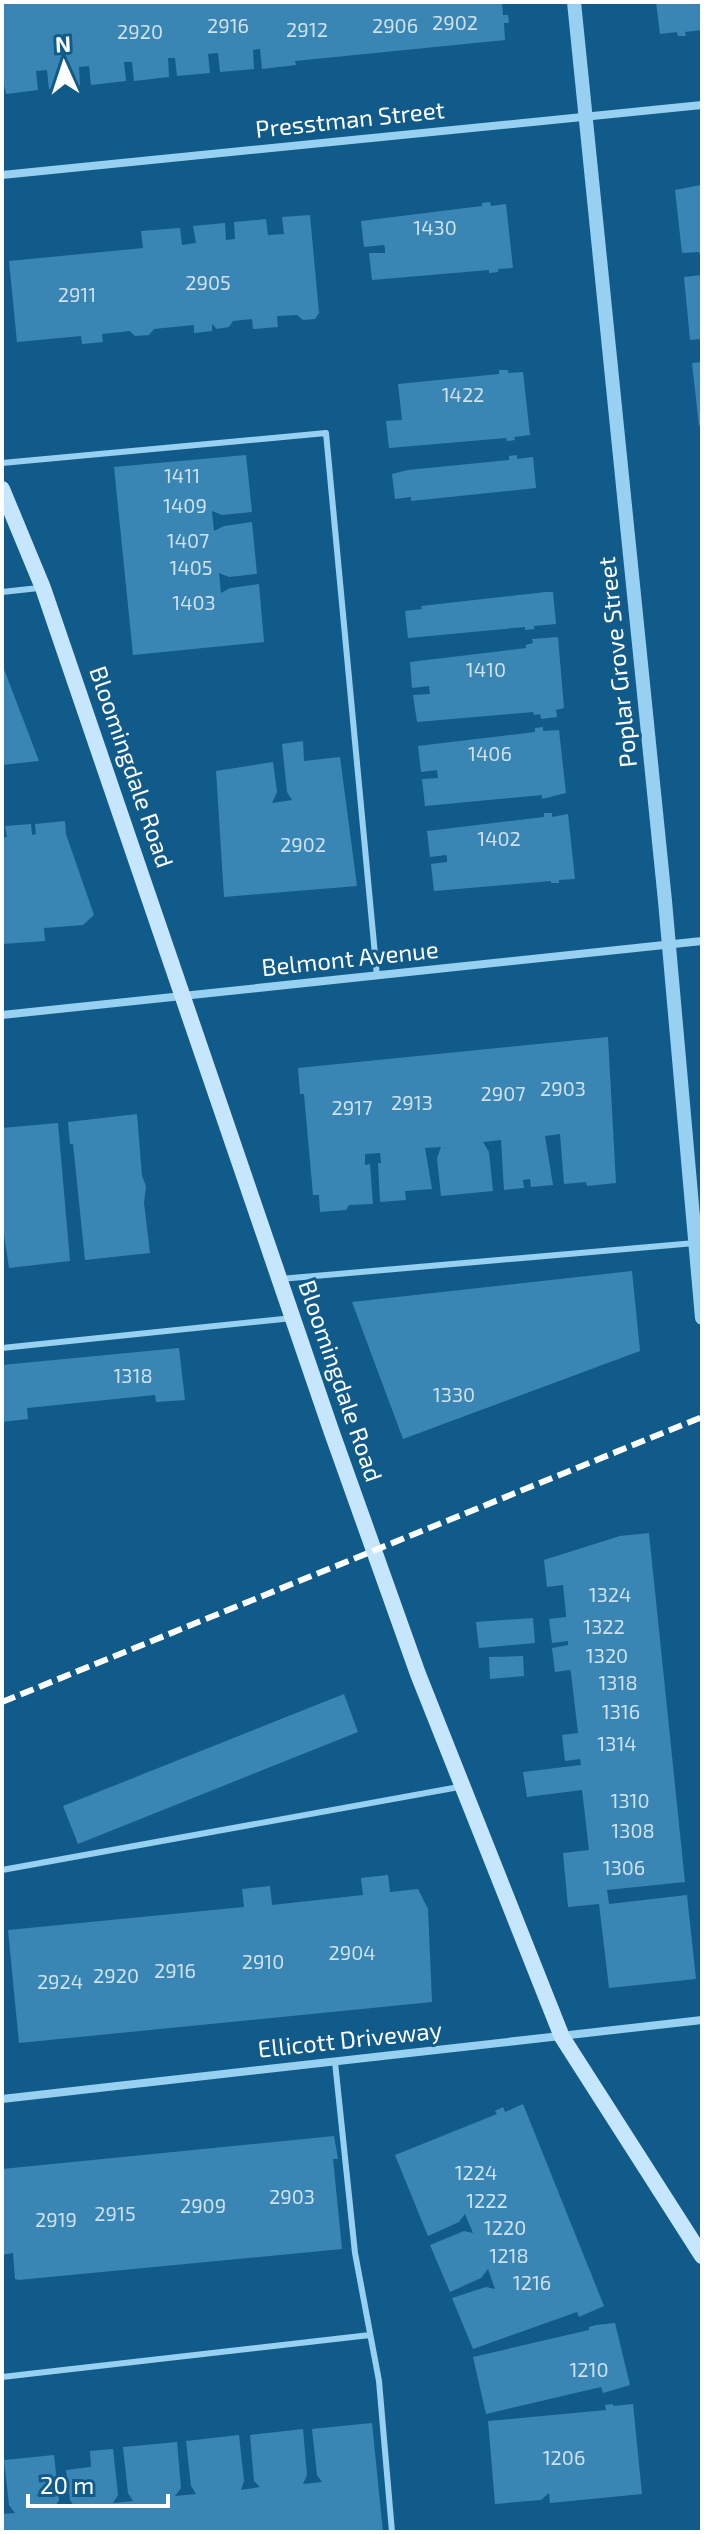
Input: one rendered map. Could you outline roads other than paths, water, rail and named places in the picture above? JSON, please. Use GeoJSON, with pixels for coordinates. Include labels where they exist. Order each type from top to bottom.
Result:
{"type":"FeatureCollection","features":[{"type":"Feature","properties":{"kind":"main road","name":"Bloomingdale Road"},"geometry":{"type":"LineString","coordinates":[[2,489],[43,588],[331,1430],[418,1674],[562,2037],[700,2244]]}},
{"type":"Feature","properties":{"kind":"street","name":"Poplar Grove Street"},"geometry":{"type":"LineString","coordinates":[[574,2],[669,944],[702,1318]]}},
{"type":"Feature","properties":{"kind":"street","name":"Presstman Street"},"geometry":{"type":"LineString","coordinates":[[2,175],[702,105]]}},
{"type":"Feature","properties":{"kind":"street","name":"Belmont Avenue"},"geometry":{"type":"LineString","coordinates":[[2,1015],[702,941]]}},
{"type":"Feature","properties":{"kind":"street","name":"Ellicott Driveway"},"geometry":{"type":"LineString","coordinates":[[2,2099],[702,2020]]}},
{"type":"Feature","properties":{"kind":"lane"},"geometry":{"type":"LineString","coordinates":[[2,463],[326,433],[377,976]]}},
{"type":"Feature","properties":{"kind":"lane"},"geometry":{"type":"LineString","coordinates":[[2,592],[43,588]]}},
{"type":"Feature","properties":{"kind":"lane"},"geometry":{"type":"LineString","coordinates":[[280,1279],[695,1243]]}},
{"type":"Feature","properties":{"kind":"lane"},"geometry":{"type":"LineString","coordinates":[[2,1348],[293,1318]]}},
{"type":"Feature","properties":{"kind":"lane"},"geometry":{"type":"LineString","coordinates":[[2,1870],[463,1786]]}},
{"type":"Feature","properties":{"kind":"lane"},"geometry":{"type":"LineString","coordinates":[[335,2062],[355,2253],[379,2381],[392,2532]]}},
{"type":"Feature","properties":{"kind":"lane"},"geometry":{"type":"LineString","coordinates":[[2,2377],[370,2335]]}},
{"type":"Feature","properties":{"kind":"railway"},"geometry":{"type":"LineString","coordinates":[[2,1702],[702,1417]]}}]}
